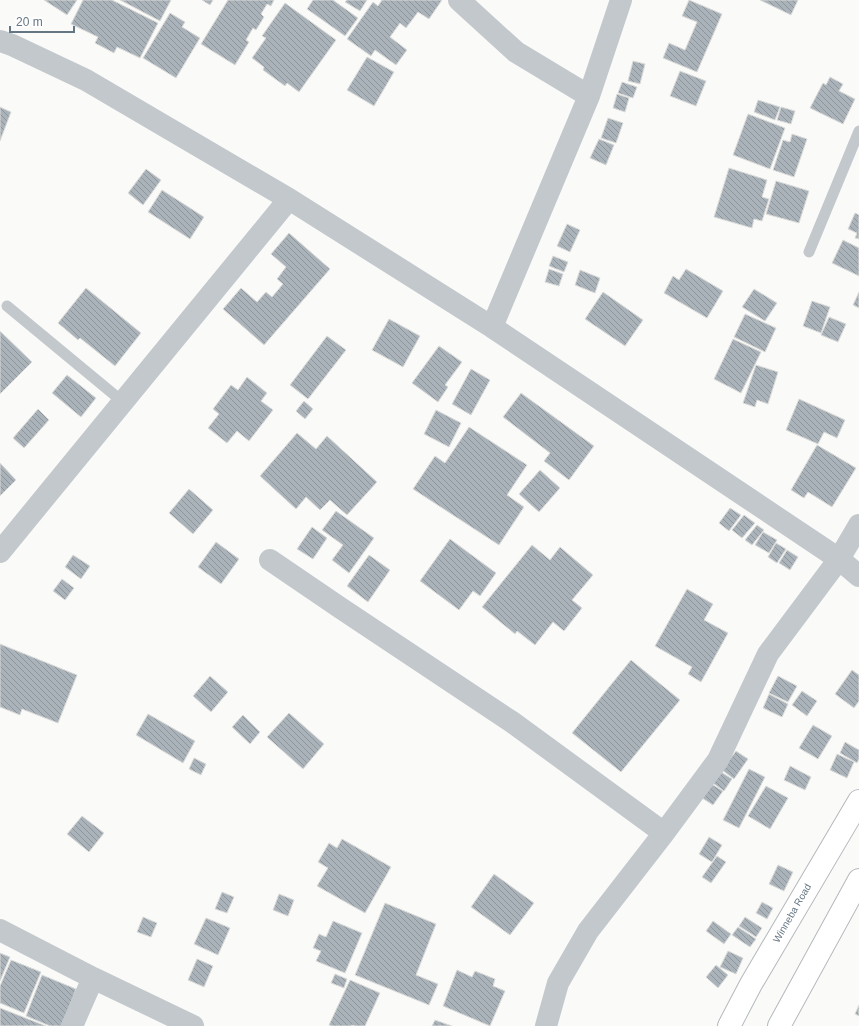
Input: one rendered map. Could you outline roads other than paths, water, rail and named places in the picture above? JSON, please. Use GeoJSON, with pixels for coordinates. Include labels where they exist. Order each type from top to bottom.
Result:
{"type":"FeatureCollection","features":[{"type":"Feature","properties":{"kind":"highway","name":"Winneba Road"},"geometry":{"type":"LineString","coordinates":[[729,1026],[751,984],[859,801]]}},
{"type":"Feature","properties":{"kind":"highway"},"geometry":{"type":"LineString","coordinates":[[779,1026],[859,882]]}},
{"type":"Feature","properties":{"kind":"street"},"geometry":{"type":"LineString","coordinates":[[459,0],[516,52],[589,96]]}},
{"type":"Feature","properties":{"kind":"street"},"geometry":{"type":"LineString","coordinates":[[492,327],[589,96],[621,0]]}},
{"type":"Feature","properties":{"kind":"street"},"geometry":{"type":"LineString","coordinates":[[0,41],[12,45],[86,80],[290,199],[492,327],[840,559],[859,576]]}},
{"type":"Feature","properties":{"kind":"street"},"geometry":{"type":"LineString","coordinates":[[0,552],[290,199]]}},
{"type":"Feature","properties":{"kind":"street"},"geometry":{"type":"LineString","coordinates":[[546,1026],[558,983],[588,931],[718,760],[768,654],[840,559],[859,525]]}},
{"type":"Feature","properties":{"kind":"street"},"geometry":{"type":"LineString","coordinates":[[270,560],[512,722],[664,833]]}},
{"type":"Feature","properties":{"kind":"street"},"geometry":{"type":"LineString","coordinates":[[0,930],[93,978],[193,1026]]}},
{"type":"Feature","properties":{"kind":"street"},"geometry":{"type":"LineString","coordinates":[[72,1026],[93,978]]}},
{"type":"Feature","properties":{"kind":"lane"},"geometry":{"type":"LineString","coordinates":[[809,252],[859,131]]}},
{"type":"Feature","properties":{"kind":"lane"},"geometry":{"type":"LineString","coordinates":[[7,306],[123,402]]}}]}
